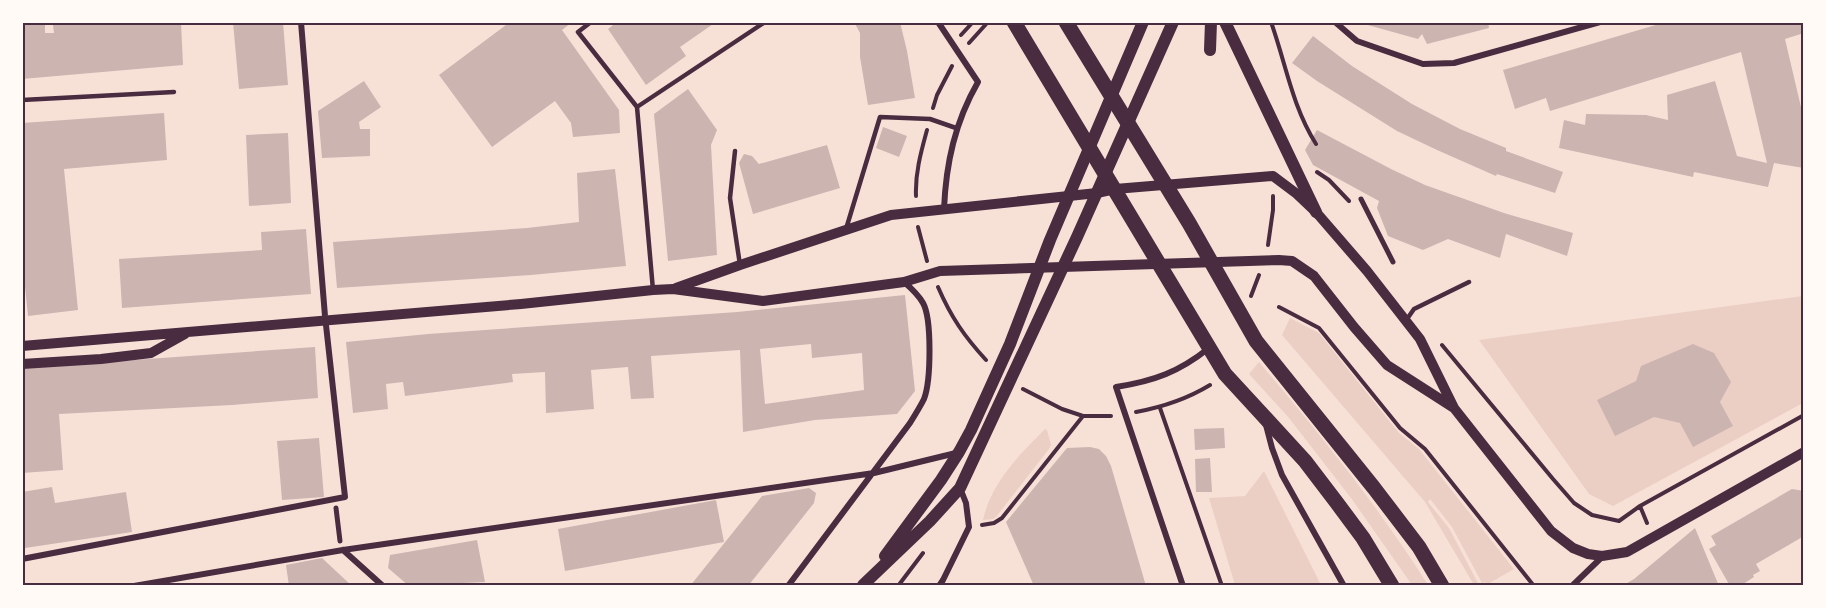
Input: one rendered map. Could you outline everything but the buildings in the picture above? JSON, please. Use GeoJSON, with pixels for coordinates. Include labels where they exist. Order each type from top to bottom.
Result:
{"type":"FeatureCollection","features":[{"type":"Feature","properties":{"kind":"main road"},"geometry":{"type":"LineString","coordinates":[[1014,22],[1225,374],[1305,462],[1363,538],[1392,585]]}},
{"type":"Feature","properties":{"kind":"main road"},"geometry":{"type":"LineString","coordinates":[[1066,22],[1166,185],[1256,341],[1419,547],[1442,585]]}},
{"type":"Feature","properties":{"kind":"main road"},"geometry":{"type":"LineString","coordinates":[[862,585],[920,510],[959,452],[1010,344],[1069,195],[1143,22]]}},
{"type":"Feature","properties":{"kind":"main road"},"geometry":{"type":"LineString","coordinates":[[862,585],[930,521],[960,488],[1064,266],[1173,22]]}},
{"type":"Feature","properties":{"kind":"main road"},"geometry":{"type":"LineString","coordinates":[[1210,50],[1211,22]]}},
{"type":"Feature","properties":{"kind":"main road"},"geometry":{"type":"LineString","coordinates":[[1225,22],[1316,212]]}},
{"type":"Feature","properties":{"kind":"street"},"geometry":{"type":"LineString","coordinates":[[22,559],[345,497],[325,321],[301,22]]}},
{"type":"Feature","properties":{"kind":"street"},"geometry":{"type":"LineString","coordinates":[[938,22],[978,82],[965,104],[956,128],[946,171],[944,209]]}},
{"type":"Feature","properties":{"kind":"street"},"geometry":{"type":"LineString","coordinates":[[1335,22],[1357,41],[1423,64],[1454,63],[1600,22]]}},
{"type":"Feature","properties":{"kind":"street"},"geometry":{"type":"LineString","coordinates":[[673,289],[891,215],[1097,193],[1115,189],[1273,176],[1316,212],[1367,271],[1420,339],[1454,408],[1551,531],[1573,548],[1602,556],[1627,552],[1803,452]]}},
{"type":"Feature","properties":{"kind":"street"},"geometry":{"type":"LineString","coordinates":[[1361,199],[1393,261]]}},
{"type":"Feature","properties":{"kind":"street"},"geometry":{"type":"LineString","coordinates":[[22,346],[325,321],[653,290],[673,289],[763,301],[904,282],[940,271],[1263,260],[1292,261],[1314,276],[1387,365],[1454,408]]}},
{"type":"Feature","properties":{"kind":"street"},"geometry":{"type":"LineString","coordinates":[[788,585],[874,473],[910,423],[924,398],[929,380],[928,317],[923,303],[904,282]]}},
{"type":"Feature","properties":{"kind":"street"},"geometry":{"type":"LineString","coordinates":[[22,364],[151,353],[188,332]]}},
{"type":"Feature","properties":{"kind":"street"},"geometry":{"type":"LineString","coordinates":[[1184,585],[1116,387],[1145,382],[1173,372],[1209,347]]}},
{"type":"Feature","properties":{"kind":"street"},"geometry":{"type":"LineString","coordinates":[[1262,413],[1282,475],[1344,585]]}},
{"type":"Feature","properties":{"kind":"street"},"geometry":{"type":"LineString","coordinates":[[134,585],[342,550],[874,473],[959,452]]}},
{"type":"Feature","properties":{"kind":"street"},"geometry":{"type":"LineString","coordinates":[[939,585],[969,527],[966,503],[960,488]]}},
{"type":"Feature","properties":{"kind":"street"},"geometry":{"type":"LineString","coordinates":[[336,508],[340,541]]}},
{"type":"Feature","properties":{"kind":"street"},"geometry":{"type":"LineString","coordinates":[[342,550],[383,585]]}},
{"type":"Feature","properties":{"kind":"street"},"geometry":{"type":"LineString","coordinates":[[1572,585],[1602,556]]}},
{"type":"Feature","properties":{"kind":"lane"},"geometry":{"type":"LineString","coordinates":[[591,22],[578,32],[637,107],[653,290]]}},
{"type":"Feature","properties":{"kind":"lane"},"geometry":{"type":"LineString","coordinates":[[637,107],[765,22]]}},
{"type":"Feature","properties":{"kind":"lane"},"geometry":{"type":"LineString","coordinates":[[22,100],[174,92]]}},
{"type":"Feature","properties":{"kind":"lane"},"geometry":{"type":"LineString","coordinates":[[845,230],[880,117],[930,119],[956,128]]}},
{"type":"Feature","properties":{"kind":"lane"},"geometry":{"type":"LineString","coordinates":[[735,151],[730,198],[740,265]]}},
{"type":"Feature","properties":{"kind":"lane"},"geometry":{"type":"LineString","coordinates":[[1405,321],[1414,309],[1468,282]]}},
{"type":"Feature","properties":{"kind":"path"},"geometry":{"type":"LineString","coordinates":[[959,38],[973,22]]}},
{"type":"Feature","properties":{"kind":"path"},"geometry":{"type":"LineString","coordinates":[[1271,22],[1298,111],[1316,144]]}},
{"type":"Feature","properties":{"kind":"path"},"geometry":{"type":"LineString","coordinates":[[1311,169],[1329,180],[1354,205]]}},
{"type":"Feature","properties":{"kind":"path"},"geometry":{"type":"LineString","coordinates":[[1248,303],[1258,279],[1270,237],[1273,176]]}},
{"type":"Feature","properties":{"kind":"path"},"geometry":{"type":"LineString","coordinates":[[1279,307],[1319,328],[1400,428],[1425,449],[1534,585]]}},
{"type":"Feature","properties":{"kind":"path"},"geometry":{"type":"LineString","coordinates":[[1435,336],[1574,503],[1592,515],[1619,521],[1640,506],[1803,415]]}},
{"type":"Feature","properties":{"kind":"path"},"geometry":{"type":"LineString","coordinates":[[1160,408],[1222,585]]}},
{"type":"Feature","properties":{"kind":"path"},"geometry":{"type":"LineString","coordinates":[[969,527],[994,524],[1002,518],[1083,416]]}},
{"type":"Feature","properties":{"kind":"path"},"geometry":{"type":"LineString","coordinates":[[1640,506],[1653,538]]}},
{"type":"Feature","properties":{"kind":"path"},"geometry":{"type":"LineString","coordinates":[[898,585],[926,550]]}},
{"type":"Feature","properties":{"kind":"shaded area"},"geometry":{"type":"Polygon","coordinates":[[[1803,296],[1803,403],[1613,506],[1589,494],[1479,340],[1803,296]]]}},
{"type":"Feature","properties":{"kind":"shaded area"},"geometry":{"type":"Polygon","coordinates":[[[1290,318],[1319,333],[1399,433],[1419,449],[1514,569],[1488,584],[1482,583],[1452,527],[1430,499],[1428,502],[1449,528],[1479,585],[1474,585],[1425,502],[1282,335],[1290,318]]]}},
{"type":"Feature","properties":{"kind":"shaded area"},"geometry":{"type":"Polygon","coordinates":[[[1259,362],[1348,471],[1428,585],[1412,585],[1351,498],[1289,418],[1249,374],[1259,362]]]}},
{"type":"Feature","properties":{"kind":"shaded area"},"geometry":{"type":"Polygon","coordinates":[[[1045,429],[1051,445],[1049,449],[996,517],[983,520],[992,494],[1007,470],[1045,429]]]}},
{"type":"Feature","properties":{"kind":"shaded area"},"geometry":{"type":"Polygon","coordinates":[[[1264,471],[1321,585],[1235,585],[1209,498],[1245,496],[1264,471]]]}}]}
